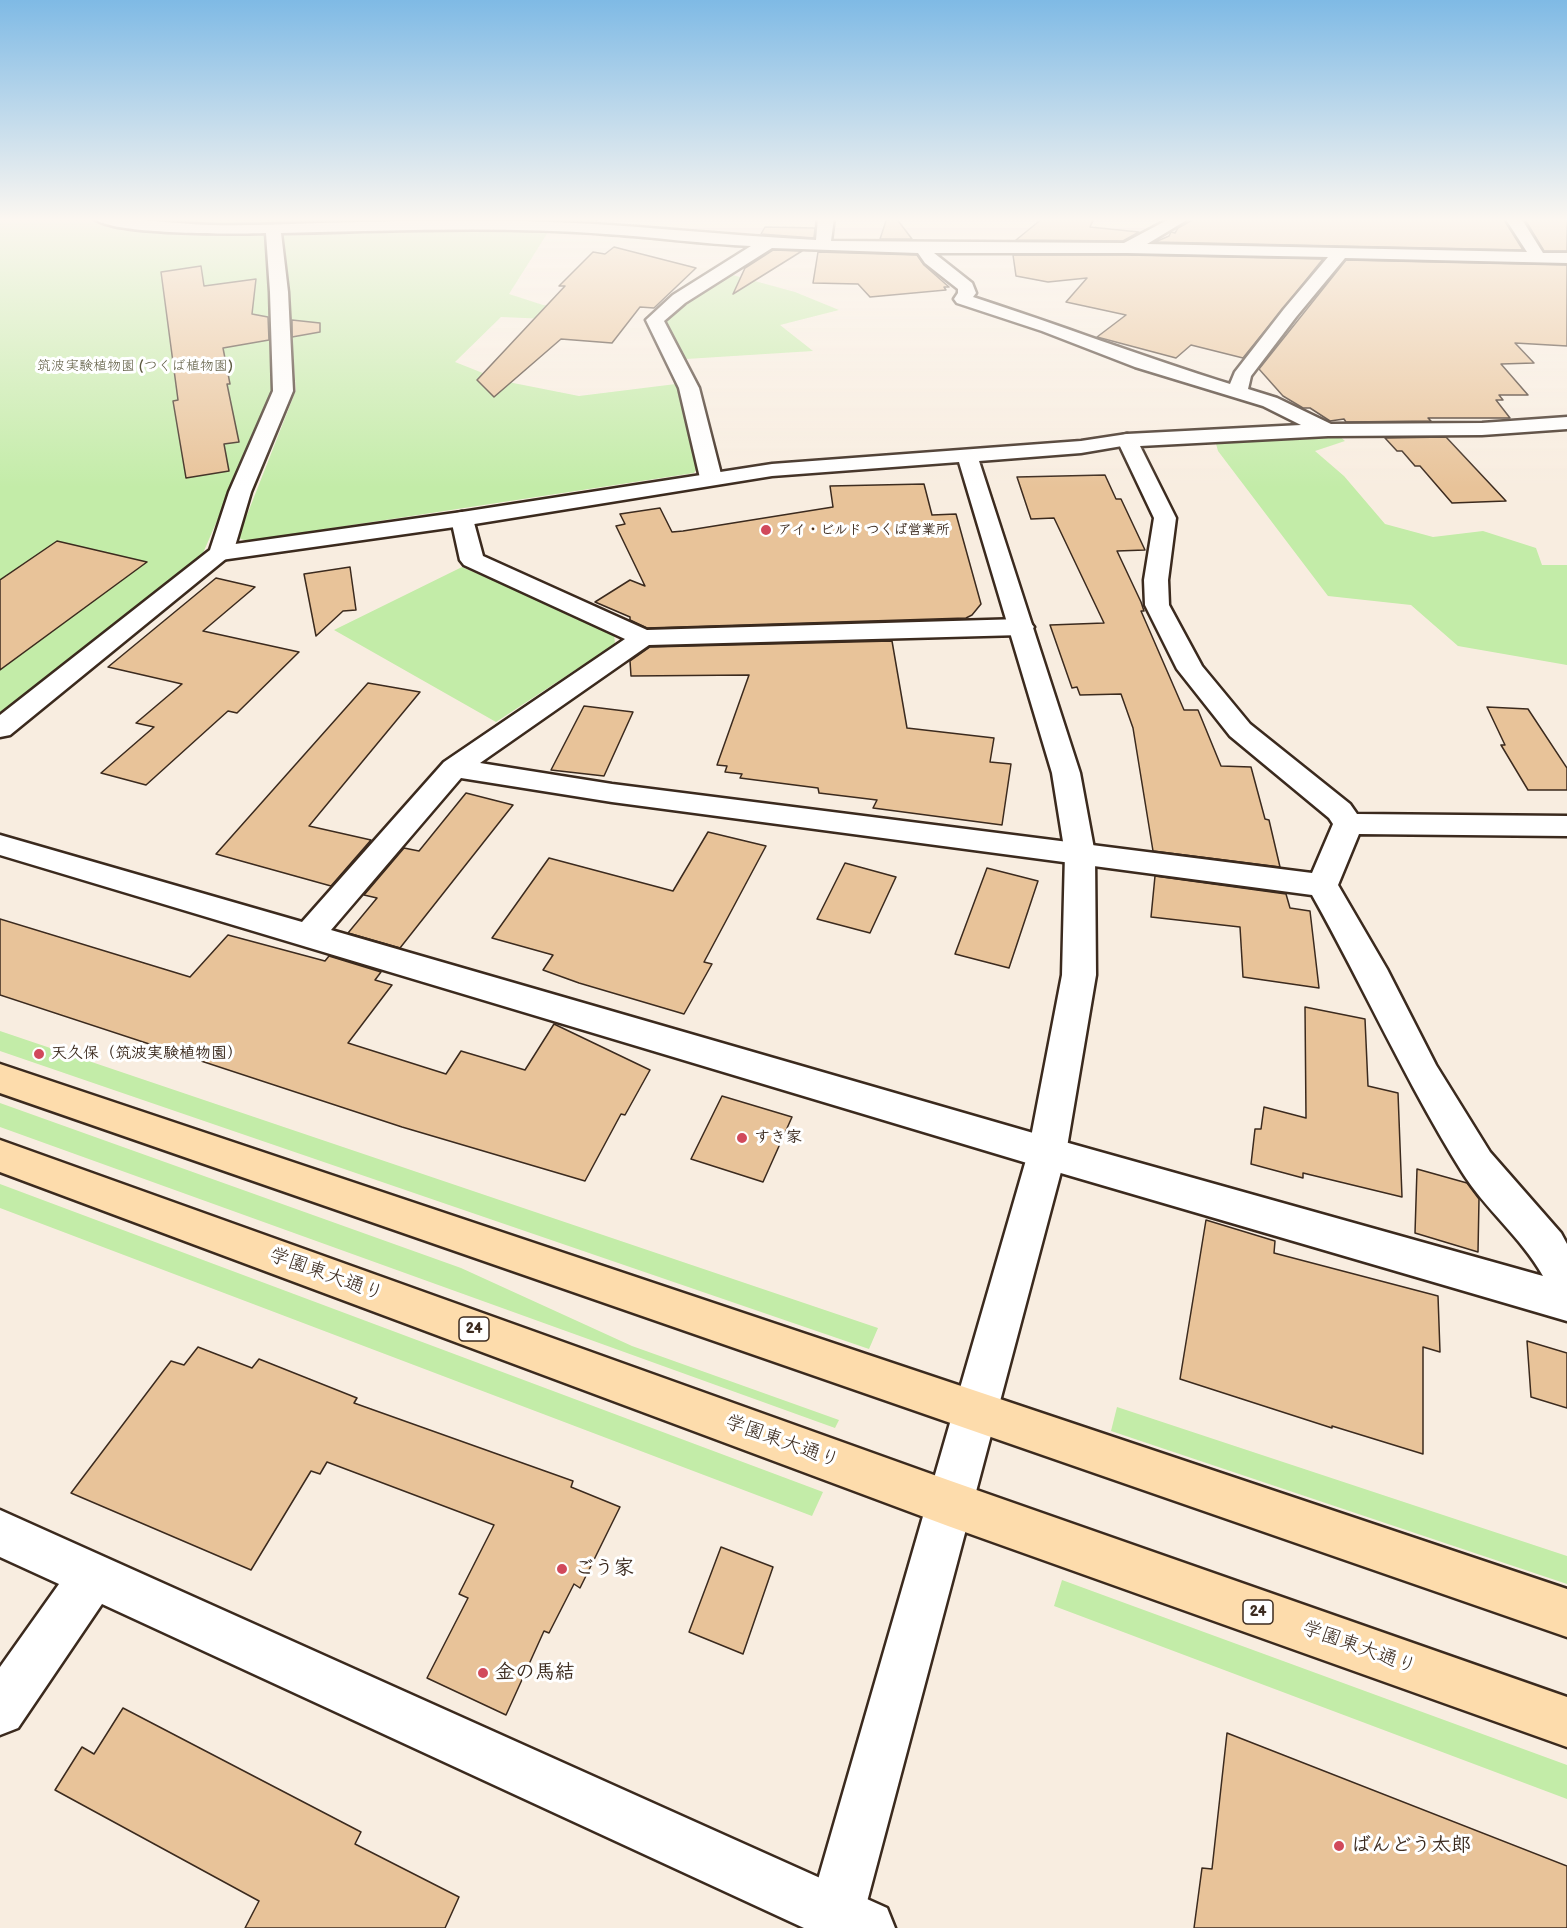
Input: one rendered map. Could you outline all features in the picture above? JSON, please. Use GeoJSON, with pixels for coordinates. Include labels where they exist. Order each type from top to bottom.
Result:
{"type":"FeatureCollection","features":[{"type":"Feature","properties":{"kind":"main road"},"geometry":{"type":"LineString","coordinates":[[0,1078],[356,1202],[1567,1613]]}},
{"type":"Feature","properties":{"kind":"main road","name":"学園東大通り"},"geometry":{"type":"LineString","coordinates":[[0,1156],[948,1503],[1567,1722]]}},
{"type":"Feature","properties":{"kind":"street"},"geometry":{"type":"LineString","coordinates":[[222,553],[240,492],[283,391],[280,308]]}},
{"type":"Feature","properties":{"kind":"street"},"geometry":{"type":"LineString","coordinates":[[669,308],[655,320],[689,388],[711,478]]}},
{"type":"Feature","properties":{"kind":"street"},"geometry":{"type":"LineString","coordinates":[[990,308],[1048,327],[1142,363],[1270,402],[1328,430]]}},
{"type":"Feature","properties":{"kind":"street"},"geometry":{"type":"LineString","coordinates":[[1238,392],[1242,376],[1295,308]]}},
{"type":"Feature","properties":{"kind":"street"},"geometry":{"type":"LineString","coordinates":[[0,729],[222,553],[462,519],[711,478],[835,464],[1081,447],[1127,440],[1328,430],[1482,429],[1567,423]]}},
{"type":"Feature","properties":{"kind":"street"},"geometry":{"type":"LineString","coordinates":[[1127,440],[1165,518],[1156,580],[1157,605],[1190,669],[1240,730],[1340,811],[1348,824]]}},
{"type":"Feature","properties":{"kind":"street"},"geometry":{"type":"LineString","coordinates":[[0,1533],[845,1923],[948,1503],[1047,1153],[1079,975],[1080,854],[1066,773],[967,455]]}},
{"type":"Feature","properties":{"kind":"street"},"geometry":{"type":"LineString","coordinates":[[462,519],[472,560],[643,638],[1021,627]]}},
{"type":"Feature","properties":{"kind":"street"},"geometry":{"type":"LineString","coordinates":[[308,936],[454,768],[643,638]]}},
{"type":"Feature","properties":{"kind":"street"},"geometry":{"type":"LineString","coordinates":[[454,768],[612,793],[1322,885]]}},
{"type":"Feature","properties":{"kind":"street"},"geometry":{"type":"LineString","coordinates":[[1348,824],[1567,826]]}},
{"type":"Feature","properties":{"kind":"street"},"geometry":{"type":"LineString","coordinates":[[1322,885],[1348,824]]}},
{"type":"Feature","properties":{"kind":"street"},"geometry":{"type":"LineString","coordinates":[[0,845],[1047,1153],[1567,1302]]}},
{"type":"Feature","properties":{"kind":"street"},"geometry":{"type":"LineString","coordinates":[[1322,885],[1370,969],[1423,1075],[1477,1163],[1546,1246],[1567,1281]]}},
{"type":"Feature","properties":{"kind":"street"},"geometry":{"type":"LineString","coordinates":[[0,1710],[94,1575]]}},
{"type":"Feature","properties":{"kind":"green space","name":"筑波実験植物園 (つくば植物園)"},"geometry":{"type":"Polygon","coordinates":[[[0,308],[269,308],[272,394],[200,560],[0,713],[0,308]]]}},
{"type":"Feature","properties":{"kind":"green space"},"geometry":{"type":"Polygon","coordinates":[[[289,308],[581,308],[571,320],[501,317],[455,362],[503,381],[579,396],[676,384],[698,467],[694,473],[247,541],[238,538],[296,390],[289,308]]]}},
{"type":"Feature","properties":{"kind":"green space"},"geometry":{"type":"Polygon","coordinates":[[[674,308],[834,308],[839,310],[780,325],[813,351],[686,359],[661,320],[674,308]]]}},
{"type":"Feature","properties":{"kind":"green space"},"geometry":{"type":"Polygon","coordinates":[[[1338,435],[1345,441],[1315,451],[1344,476],[1385,524],[1433,537],[1483,531],[1536,548],[1542,565],[1567,565],[1567,665],[1458,646],[1411,605],[1328,596],[1218,451],[1215,440],[1338,435]]]}},
{"type":"Feature","properties":{"kind":"green space"},"geometry":{"type":"Polygon","coordinates":[[[462,567],[614,633],[615,644],[496,722],[334,630],[462,567]]]}},
{"type":"Feature","properties":{"kind":"green space"},"geometry":{"type":"Polygon","coordinates":[[[0,1031],[878,1328],[869,1349],[0,1051],[0,1031]]]}},
{"type":"Feature","properties":{"kind":"green space"},"geometry":{"type":"Polygon","coordinates":[[[0,1103],[461,1268],[632,1346],[839,1420],[835,1428],[0,1127],[0,1103]]]}},
{"type":"Feature","properties":{"kind":"green space"},"geometry":{"type":"Polygon","coordinates":[[[0,1184],[823,1492],[812,1516],[0,1208],[0,1184]]]}},
{"type":"Feature","properties":{"kind":"green space"},"geometry":{"type":"Polygon","coordinates":[[[1117,1407],[1567,1556],[1567,1584],[1111,1431],[1117,1407]]]}},
{"type":"Feature","properties":{"kind":"green space"},"geometry":{"type":"Polygon","coordinates":[[[1062,1580],[1567,1765],[1567,1799],[1054,1606],[1062,1580]]]}},
{"type":"Feature","properties":{"kind":"building"},"geometry":{"type":"Polygon","coordinates":[[[166,308],[253,308],[252,314],[268,317],[269,340],[223,348],[230,384],[227,384],[239,442],[224,444],[229,471],[186,478],[173,401],[178,400],[166,308]]]}},
{"type":"Feature","properties":{"kind":"building"},"geometry":{"type":"Polygon","coordinates":[[[544,308],[639,308],[612,343],[561,339],[494,397],[477,380],[544,308]]]}},
{"type":"Feature","properties":{"kind":"building"},"geometry":{"type":"Polygon","coordinates":[[[1094,308],[1283,308],[1243,358],[1191,345],[1176,358],[1097,337],[1126,315],[1094,308]]]}},
{"type":"Feature","properties":{"kind":"building"},"geometry":{"type":"Polygon","coordinates":[[[1308,308],[1567,308],[1567,346],[1515,343],[1534,363],[1501,364],[1528,395],[1499,395],[1503,400],[1496,400],[1510,418],[1330,421],[1310,408],[1303,408],[1283,396],[1259,369],[1308,308]]]}},
{"type":"Feature","properties":{"kind":"building"},"geometry":{"type":"Polygon","coordinates":[[[292,320],[320,323],[320,332],[292,337],[292,320]]]}},
{"type":"Feature","properties":{"kind":"building"},"geometry":{"type":"Polygon","coordinates":[[[1446,437],[1506,501],[1452,503],[1420,466],[1415,466],[1402,451],[1397,451],[1385,438],[1446,437]]]}},
{"type":"Feature","properties":{"kind":"building"},"geometry":{"type":"Polygon","coordinates":[[[1105,475],[1116,499],[1121,499],[1145,550],[1117,551],[1141,602],[1144,611],[1141,611],[1184,710],[1198,710],[1221,766],[1251,767],[1265,819],[1269,820],[1280,867],[1153,851],[1133,728],[1121,694],[1080,695],[1077,687],[1072,688],[1050,625],[1104,623],[1054,518],[1031,519],[1017,477],[1105,475]]]}},
{"type":"Feature","properties":{"kind":"building"},"geometry":{"type":"Polygon","coordinates":[[[924,484],[932,515],[956,514],[981,604],[972,615],[966,618],[647,628],[630,620],[630,617],[595,602],[630,580],[645,586],[616,526],[625,524],[620,514],[660,508],[672,532],[683,531],[833,507],[830,486],[924,484]]]}},
{"type":"Feature","properties":{"kind":"building"},"geometry":{"type":"Polygon","coordinates":[[[57,541],[147,562],[0,670],[0,580],[57,541]]]}},
{"type":"Feature","properties":{"kind":"building"},"geometry":{"type":"Polygon","coordinates":[[[350,567],[356,610],[343,611],[316,636],[304,574],[350,567]]]}},
{"type":"Feature","properties":{"kind":"building"},"geometry":{"type":"Polygon","coordinates":[[[216,578],[255,587],[203,631],[299,652],[237,713],[228,711],[146,785],[101,773],[154,727],[136,723],[182,684],[108,667],[216,578]]]}},
{"type":"Feature","properties":{"kind":"building"},"geometry":{"type":"Polygon","coordinates":[[[892,641],[907,728],[994,738],[990,762],[1011,764],[1002,825],[873,808],[877,800],[819,793],[818,788],[740,778],[742,774],[725,772],[727,766],[717,765],[749,675],[631,676],[630,661],[650,647],[892,641]]]}},
{"type":"Feature","properties":{"kind":"building"},"geometry":{"type":"Polygon","coordinates":[[[368,683],[420,692],[309,826],[371,840],[331,886],[216,854],[368,683]]]}},
{"type":"Feature","properties":{"kind":"building"},"geometry":{"type":"Polygon","coordinates":[[[584,706],[633,712],[604,776],[551,770],[584,706]]]}},
{"type":"Feature","properties":{"kind":"building"},"geometry":{"type":"Polygon","coordinates":[[[1487,707],[1528,709],[1567,768],[1567,790],[1528,790],[1501,745],[1505,745],[1487,707]]]}},
{"type":"Feature","properties":{"kind":"building"},"geometry":{"type":"Polygon","coordinates":[[[466,793],[513,805],[400,948],[348,933],[377,898],[364,895],[404,848],[419,851],[466,793]]]}},
{"type":"Feature","properties":{"kind":"building"},"geometry":{"type":"Polygon","coordinates":[[[708,832],[766,846],[704,962],[712,964],[684,1014],[543,970],[553,955],[492,938],[549,858],[673,891],[708,832]]]}},
{"type":"Feature","properties":{"kind":"building"},"geometry":{"type":"Polygon","coordinates":[[[845,863],[896,877],[870,933],[817,919],[845,863]]]}},
{"type":"Feature","properties":{"kind":"building"},"geometry":{"type":"Polygon","coordinates":[[[987,868],[1038,881],[1009,968],[955,954],[987,868]]]}},
{"type":"Feature","properties":{"kind":"building"},"geometry":{"type":"Polygon","coordinates":[[[1155,876],[1286,894],[1290,908],[1310,911],[1319,988],[1243,977],[1240,927],[1151,917],[1155,876]]]}},
{"type":"Feature","properties":{"kind":"building"},"geometry":{"type":"Polygon","coordinates":[[[0,919],[190,977],[228,935],[325,961],[329,956],[381,972],[375,980],[392,985],[348,1043],[446,1074],[461,1051],[525,1070],[554,1024],[650,1070],[625,1115],[621,1114],[585,1181],[402,1127],[0,995],[0,919]]]}},
{"type":"Feature","properties":{"kind":"building"},"geometry":{"type":"Polygon","coordinates":[[[1305,1007],[1365,1019],[1368,1086],[1398,1093],[1402,1197],[1303,1173],[1303,1178],[1251,1164],[1255,1129],[1261,1129],[1264,1107],[1306,1118],[1305,1007]]]}},
{"type":"Feature","properties":{"kind":"building","name":"すき家"},"geometry":{"type":"Polygon","coordinates":[[[722,1096],[792,1117],[763,1182],[691,1159],[722,1096]]]}},
{"type":"Feature","properties":{"kind":"building"},"geometry":{"type":"Polygon","coordinates":[[[1417,1169],[1467,1183],[1479,1199],[1478,1252],[1415,1233],[1417,1169]]]}},
{"type":"Feature","properties":{"kind":"building"},"geometry":{"type":"Polygon","coordinates":[[[1206,1220],[1275,1241],[1274,1253],[1438,1296],[1440,1352],[1423,1347],[1423,1454],[1332,1426],[1332,1428],[1180,1379],[1206,1220]]]}},
{"type":"Feature","properties":{"kind":"building"},"geometry":{"type":"Polygon","coordinates":[[[1527,1341],[1567,1353],[1567,1408],[1531,1397],[1527,1341]]]}},
{"type":"Feature","properties":{"kind":"building"},"geometry":{"type":"Polygon","coordinates":[[[198,1347],[252,1368],[259,1359],[357,1398],[354,1403],[573,1481],[571,1487],[620,1507],[580,1588],[574,1584],[549,1633],[544,1631],[506,1715],[427,1678],[468,1598],[459,1594],[494,1525],[327,1462],[320,1474],[311,1471],[251,1570],[71,1493],[171,1361],[184,1365],[198,1347]]]}},
{"type":"Feature","properties":{"kind":"building"},"geometry":{"type":"Polygon","coordinates":[[[721,1547],[773,1567],[743,1654],[689,1632],[721,1547]]]}},
{"type":"Feature","properties":{"kind":"building"},"geometry":{"type":"Polygon","coordinates":[[[123,1708],[361,1832],[355,1844],[459,1897],[445,1928],[245,1928],[259,1901],[55,1790],[82,1747],[94,1754],[123,1708]]]}},
{"type":"Feature","properties":{"kind":"building","name":"ばんどう太郎"},"geometry":{"type":"Polygon","coordinates":[[[1227,1733],[1567,1866],[1567,1928],[1194,1928],[1202,1868],[1212,1869],[1227,1733]]]}},
{"type":"Feature","properties":{"kind":"place","name":"アイ・ビルド つくば営業所"},"geometry":{"type":"Point","coordinates":[766,530]}},
{"type":"Feature","properties":{"kind":"place","name":"天久保（筑波実験植物園）"},"geometry":{"type":"Point","coordinates":[39,1054]}},
{"type":"Feature","properties":{"kind":"place","name":"すき家"},"geometry":{"type":"Point","coordinates":[742,1138]}},
{"type":"Feature","properties":{"kind":"place","name":"ごう家"},"geometry":{"type":"Point","coordinates":[562,1569]}},
{"type":"Feature","properties":{"kind":"place","name":"金の馬結"},"geometry":{"type":"Point","coordinates":[483,1673]}},
{"type":"Feature","properties":{"kind":"place","name":"ばんどう太郎"},"geometry":{"type":"Point","coordinates":[1339,1846]}}]}
